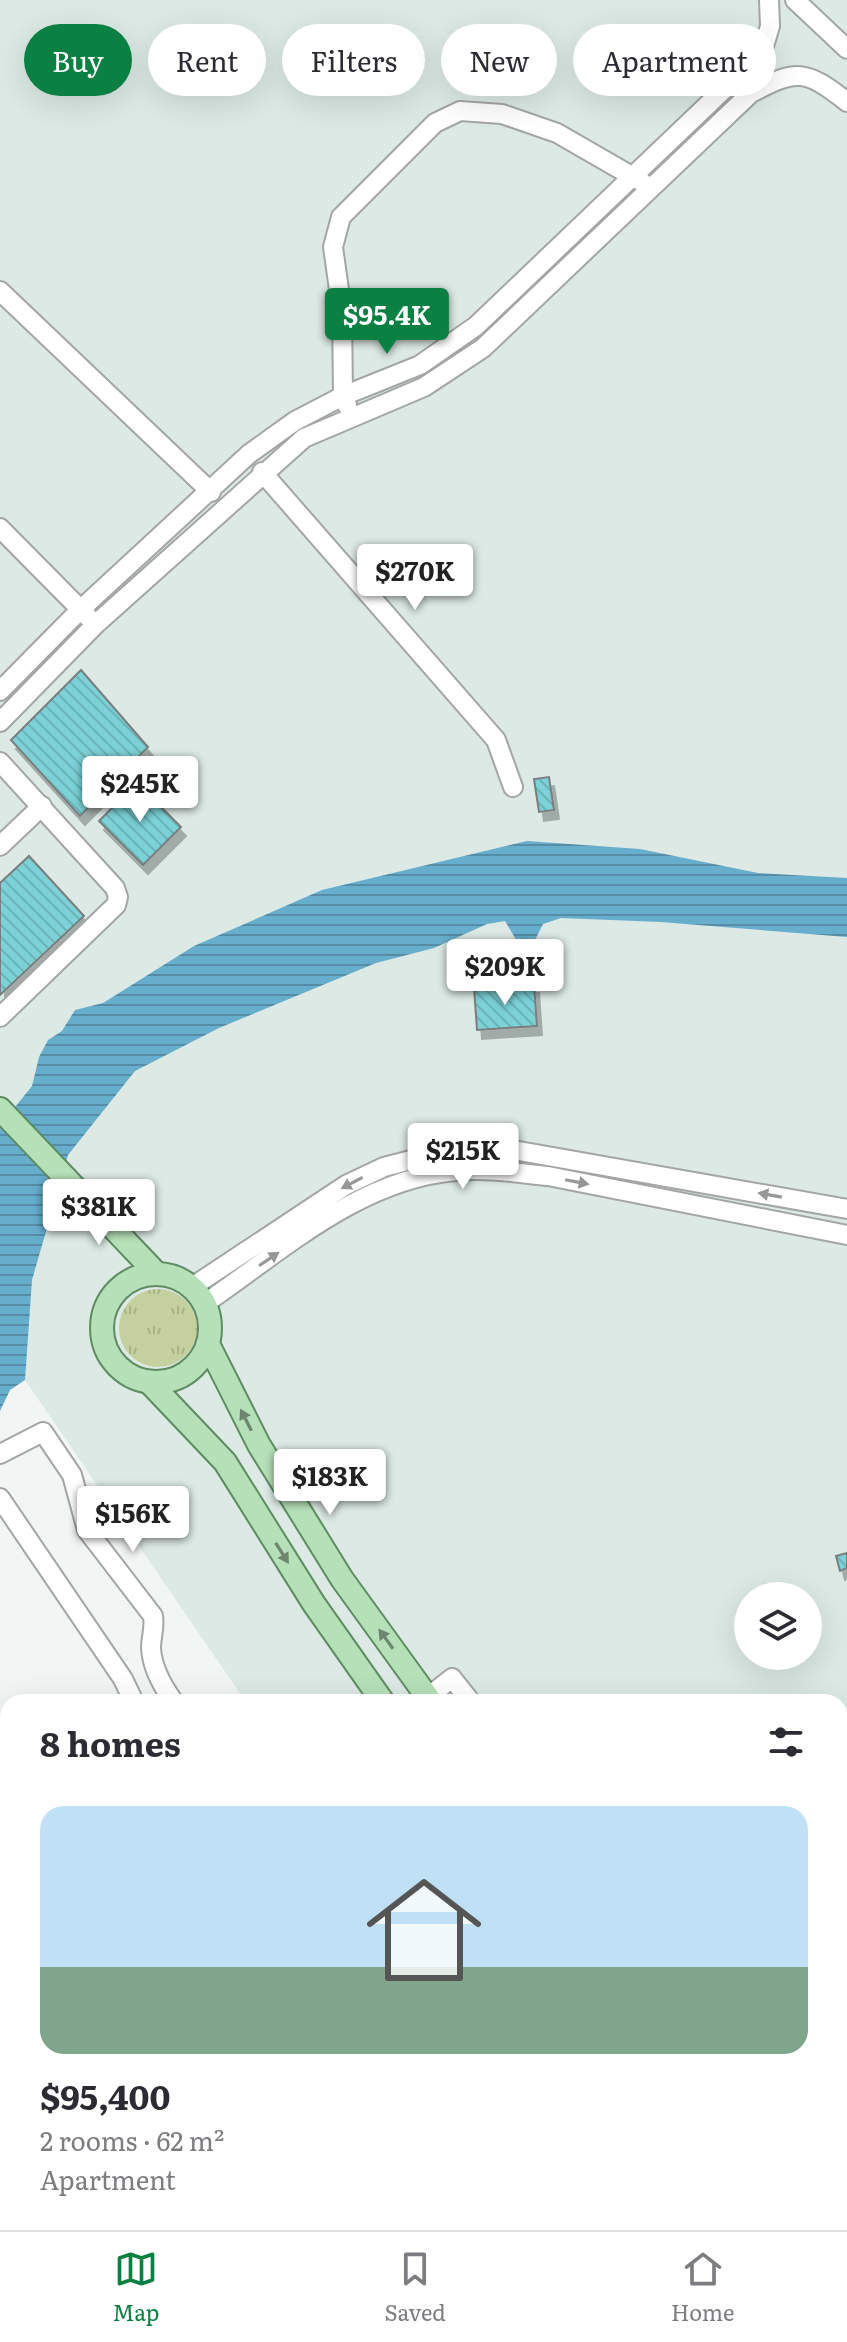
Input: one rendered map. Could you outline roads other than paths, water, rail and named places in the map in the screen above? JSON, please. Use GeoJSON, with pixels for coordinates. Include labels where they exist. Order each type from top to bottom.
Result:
{"type":"FeatureCollection","features":[{"type":"Feature","properties":{"kind":"main road"},"geometry":{"type":"LineString","coordinates":[[3,1112],[157,1274]]}},
{"type":"Feature","properties":{"kind":"main road"},"geometry":{"type":"LineString","coordinates":[[157,1274],[179,1279],[198,1296],[209,1316],[208,1344],[199,1361],[186,1374],[168,1382],[149,1382],[124,1372],[111,1359],[104,1342],[102,1324],[106,1307],[117,1292],[131,1281],[157,1274]]}},
{"type":"Feature","properties":{"kind":"main road"},"geometry":{"type":"LineString","coordinates":[[208,1344],[259,1445],[342,1579],[426,1694]]}},
{"type":"Feature","properties":{"kind":"main road"},"geometry":{"type":"LineString","coordinates":[[149,1382],[225,1462],[314,1604],[377,1694]]}},
{"type":"Feature","properties":{"kind":"street"},"geometry":{"type":"LineString","coordinates":[[0,722],[80,610],[249,454],[295,421],[343,396],[420,365],[476,326],[762,53],[770,26],[769,0]]}},
{"type":"Feature","properties":{"kind":"street"},"geometry":{"type":"LineString","coordinates":[[795,0],[847,49]]}},
{"type":"Feature","properties":{"kind":"street"},"geometry":{"type":"LineString","coordinates":[[0,691],[38,669],[96,624],[179,552],[262,472],[304,438],[424,387],[483,348],[751,93],[786,75],[818,79],[847,102]]}},
{"type":"Feature","properties":{"kind":"street"},"geometry":{"type":"LineString","coordinates":[[351,416],[343,396],[342,311],[333,247],[341,217],[435,123],[460,111],[502,114],[557,133],[635,175],[649,189]]}},
{"type":"Feature","properties":{"kind":"street"},"geometry":{"type":"LineString","coordinates":[[0,291],[211,492]]}},
{"type":"Feature","properties":{"kind":"street"},"geometry":{"type":"LineString","coordinates":[[262,472],[496,740],[513,787]]}},
{"type":"Feature","properties":{"kind":"street"},"geometry":{"type":"LineString","coordinates":[[0,528],[96,624]]}},
{"type":"Feature","properties":{"kind":"street"},"geometry":{"type":"LineString","coordinates":[[0,762],[115,888],[118,897],[116,905],[0,1017]]}},
{"type":"Feature","properties":{"kind":"street"},"geometry":{"type":"LineString","coordinates":[[0,846],[42,806]]}},
{"type":"Feature","properties":{"kind":"street"},"geometry":{"type":"LineString","coordinates":[[198,1296],[346,1185],[384,1167],[450,1150],[519,1151],[847,1209]]}},
{"type":"Feature","properties":{"kind":"street"},"geometry":{"type":"LineString","coordinates":[[198,1296],[358,1199],[389,1186],[454,1171],[500,1170],[548,1176],[847,1235]]}},
{"type":"Feature","properties":{"kind":"street"},"geometry":{"type":"LineString","coordinates":[[0,1454],[43,1432],[72,1475],[87,1530],[153,1616],[151,1648],[168,1694]]}},
{"type":"Feature","properties":{"kind":"street"},"geometry":{"type":"LineString","coordinates":[[0,1498],[131,1694]]}},
{"type":"Feature","properties":{"kind":"street"},"geometry":{"type":"LineString","coordinates":[[436,1694],[452,1678],[465,1694]]}},
{"type":"Feature","properties":{"kind":"street"},"geometry":{"type":"LineString","coordinates":[[150,1694],[163,1686]]}},
{"type":"Feature","properties":{"kind":"water"},"geometry":{"type":"Polygon","coordinates":[[[527,841],[640,849],[758,873],[847,878],[847,937],[661,922],[561,918],[543,924],[532,946],[518,943],[505,921],[487,924],[434,948],[376,963],[219,1028],[135,1071],[68,1155],[32,1280],[25,1380],[10,1390],[0,1411],[0,1126],[32,1086],[39,1057],[48,1040],[62,1031],[75,1010],[103,1003],[194,946],[322,890],[527,841]]]}}]}
